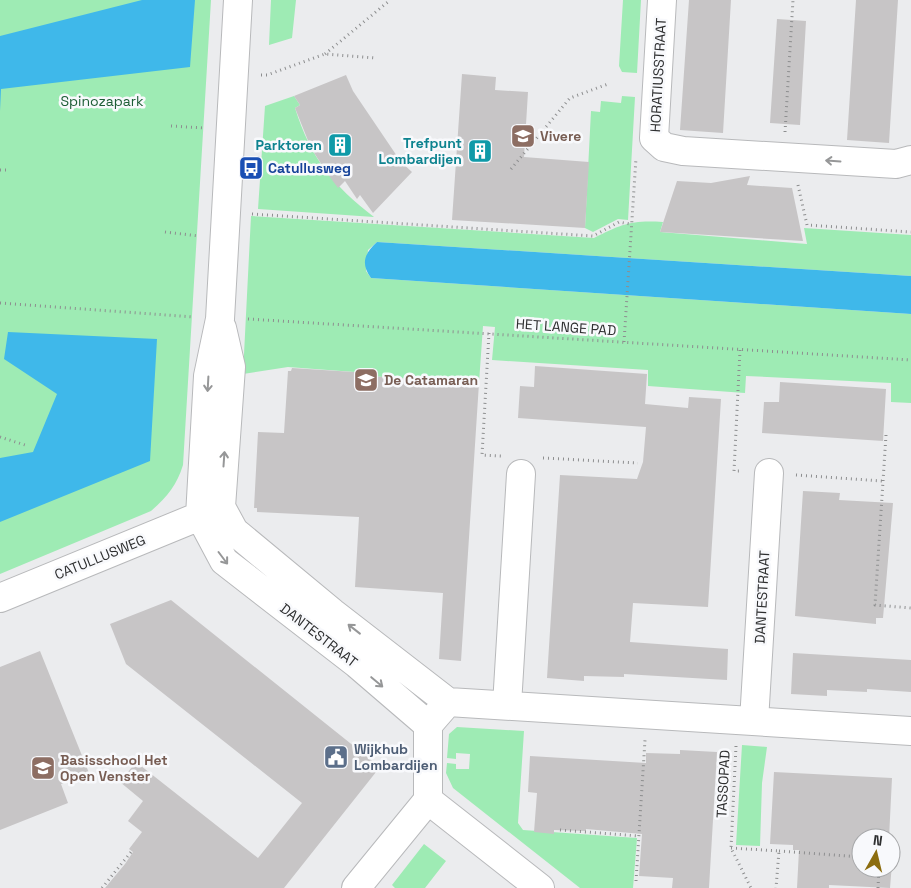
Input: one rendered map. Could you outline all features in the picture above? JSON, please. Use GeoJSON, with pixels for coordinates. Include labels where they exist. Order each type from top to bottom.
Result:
{"type":"FeatureCollection","features":[{"type":"Feature","properties":{"kind":"street"},"geometry":{"type":"LineString","coordinates":[[210,512],[231,367],[220,318],[238,0]]}},
{"type":"Feature","properties":{"kind":"street","name":"HORATIUSSTRAAT"},"geometry":{"type":"LineString","coordinates":[[662,0],[654,138],[664,147],[682,151],[896,164],[911,160]]}},
{"type":"Feature","properties":{"kind":"street"},"geometry":{"type":"LineString","coordinates":[[507,705],[524,463]]}},
{"type":"Feature","properties":{"kind":"street","name":"DANTESTRAAT"},"geometry":{"type":"LineString","coordinates":[[746,721],[769,473]]}},
{"type":"Feature","properties":{"kind":"street","name":"CATULLUSWEG"},"geometry":{"type":"LineString","coordinates":[[0,598],[210,512]]}},
{"type":"Feature","properties":{"kind":"street","name":"DANTESTRAAT"},"geometry":{"type":"LineString","coordinates":[[210,512],[333,614],[448,702]]}},
{"type":"Feature","properties":{"kind":"street","name":"DANTESTRAAT"},"geometry":{"type":"LineString","coordinates":[[210,512],[224,562],[357,664],[428,725]]}},
{"type":"Feature","properties":{"kind":"street"},"geometry":{"type":"LineString","coordinates":[[356,888],[428,800],[428,725],[448,702],[911,731]]}},
{"type":"Feature","properties":{"kind":"street"},"geometry":{"type":"LineString","coordinates":[[428,800],[540,888]]}},
{"type":"Feature","properties":{"kind":"path"},"geometry":{"type":"LineString","coordinates":[[792,0],[783,157],[795,170],[807,225],[911,232]]}},
{"type":"Feature","properties":{"kind":"path"},"geometry":{"type":"LineString","coordinates":[[233,73],[267,75],[324,54],[388,1]]}},
{"type":"Feature","properties":{"kind":"path"},"geometry":{"type":"LineString","coordinates":[[324,54],[375,58]]}},
{"type":"Feature","properties":{"kind":"path"},"geometry":{"type":"LineString","coordinates":[[511,170],[570,98],[608,84]]}},
{"type":"Feature","properties":{"kind":"path"},"geometry":{"type":"LineString","coordinates":[[171,126],[230,130]]}},
{"type":"Feature","properties":{"kind":"path"},"geometry":{"type":"LineString","coordinates":[[624,342],[636,150],[654,138]]}},
{"type":"Feature","properties":{"kind":"path"},"geometry":{"type":"LineString","coordinates":[[0,170],[9,170]]}},
{"type":"Feature","properties":{"kind":"path"},"geometry":{"type":"LineString","coordinates":[[226,212],[593,236],[619,222],[630,224]]}},
{"type":"Feature","properties":{"kind":"path"},"geometry":{"type":"LineString","coordinates":[[165,232],[224,238]]}},
{"type":"Feature","properties":{"kind":"path","name":"HET LANGE PAD"},"geometry":{"type":"LineString","coordinates":[[0,303],[911,360]]}},
{"type":"Feature","properties":{"kind":"path"},"geometry":{"type":"LineString","coordinates":[[489,333],[482,455],[524,463],[638,463]]}},
{"type":"Feature","properties":{"kind":"path"},"geometry":{"type":"LineString","coordinates":[[886,435],[875,605],[911,608]]}},
{"type":"Feature","properties":{"kind":"path"},"geometry":{"type":"LineString","coordinates":[[0,437],[25,445]]}},
{"type":"Feature","properties":{"kind":"path"},"geometry":{"type":"LineString","coordinates":[[636,881],[646,715]]}},
{"type":"Feature","properties":{"kind":"path","name":"TASSOPAD"},"geometry":{"type":"LineString","coordinates":[[746,721],[731,848],[751,888]]}},
{"type":"Feature","properties":{"kind":"path"},"geometry":{"type":"LineString","coordinates":[[560,830],[639,836]]}},
{"type":"Feature","properties":{"kind":"path"},"geometry":{"type":"LineString","coordinates":[[731,848],[851,856]]}},
{"type":"Feature","properties":{"kind":"path"},"geometry":{"type":"LineString","coordinates":[[776,888],[779,851]]}},
{"type":"Feature","properties":{"kind":"path"},"geometry":{"type":"LineString","coordinates":[[102,888],[130,852]]}},
{"type":"Feature","properties":{"kind":"green space","name":"Spinozapark"},"geometry":{"type":"Polygon","coordinates":[[[0,0],[211,0],[183,465],[181,472],[171,490],[151,511],[0,574],[0,0]]]}},
{"type":"Feature","properties":{"kind":"green space"},"geometry":{"type":"Polygon","coordinates":[[[271,0],[296,0],[292,38],[269,45],[271,0]]]}},
{"type":"Feature","properties":{"kind":"green space"},"geometry":{"type":"Polygon","coordinates":[[[623,0],[641,0],[637,73],[622,72],[619,66],[623,0]]]}},
{"type":"Feature","properties":{"kind":"green space"},"geometry":{"type":"Polygon","coordinates":[[[294,96],[300,105],[295,108],[301,126],[308,142],[325,170],[347,194],[374,217],[258,209],[265,106],[294,96]]]}},
{"type":"Feature","properties":{"kind":"green space"},"geometry":{"type":"Polygon","coordinates":[[[622,96],[635,97],[628,220],[618,219],[593,232],[585,228],[591,111],[600,112],[601,101],[621,103],[622,96]]]}},
{"type":"Feature","properties":{"kind":"green space"},"geometry":{"type":"Polygon","coordinates":[[[251,216],[594,238],[612,229],[634,222],[663,222],[660,232],[807,244],[804,228],[911,235],[911,276],[377,242],[368,250],[366,271],[371,278],[911,314],[911,403],[891,402],[891,383],[746,376],[745,393],[648,386],[648,370],[492,360],[495,327],[483,326],[479,383],[368,376],[368,373],[288,367],[243,374],[251,216]]]}},
{"type":"Feature","properties":{"kind":"green space"},"geometry":{"type":"Polygon","coordinates":[[[457,727],[524,731],[518,823],[523,830],[637,838],[633,888],[580,888],[453,788],[446,773],[447,763],[456,764],[456,769],[469,769],[470,754],[456,753],[456,759],[447,758],[449,734],[457,727]]]}},
{"type":"Feature","properties":{"kind":"green space"},"geometry":{"type":"Polygon","coordinates":[[[742,745],[767,747],[762,783],[760,846],[736,845],[742,745]]]}},
{"type":"Feature","properties":{"kind":"green space"},"geometry":{"type":"Polygon","coordinates":[[[424,844],[446,861],[425,888],[395,888],[392,885],[424,844]]]}},
{"type":"Feature","properties":{"kind":"water"},"geometry":{"type":"Polygon","coordinates":[[[142,0],[195,0],[190,67],[1,89],[0,111],[0,36],[142,0]]]}},
{"type":"Feature","properties":{"kind":"water"},"geometry":{"type":"Polygon","coordinates":[[[377,242],[911,276],[911,314],[371,278],[366,268],[365,258],[369,250],[377,242]]]}},
{"type":"Feature","properties":{"kind":"water"},"geometry":{"type":"Polygon","coordinates":[[[8,332],[157,339],[150,461],[0,522],[0,458],[33,452],[57,394],[4,359],[8,332]]]}},
{"type":"Feature","properties":{"kind":"building"},"geometry":{"type":"Polygon","coordinates":[[[689,0],[731,0],[723,133],[680,130],[689,0]]]}},
{"type":"Feature","properties":{"kind":"building"},"geometry":{"type":"Polygon","coordinates":[[[856,0],[898,0],[889,143],[847,140],[856,0]]]}},
{"type":"Feature","properties":{"kind":"building"},"geometry":{"type":"Polygon","coordinates":[[[777,19],[806,21],[800,125],[770,123],[777,19]]]}},
{"type":"Feature","properties":{"kind":"building","name":"Trefpunt Lombardijen"},"geometry":{"type":"Polygon","coordinates":[[[462,74],[496,77],[495,90],[528,92],[524,157],[589,162],[585,228],[452,220],[462,74]]]}},
{"type":"Feature","properties":{"kind":"building","name":"Parktoren"},"geometry":{"type":"Polygon","coordinates":[[[346,75],[353,91],[401,162],[412,172],[373,213],[360,195],[357,199],[345,181],[338,188],[311,148],[295,108],[300,105],[294,96],[346,75]]]}},
{"type":"Feature","properties":{"kind":"building"},"geometry":{"type":"Polygon","coordinates":[[[750,176],[747,185],[792,188],[803,241],[660,232],[677,181],[711,183],[750,176]]]}},
{"type":"Feature","properties":{"kind":"building"},"geometry":{"type":"Polygon","coordinates":[[[535,366],[647,374],[645,404],[688,408],[689,397],[721,399],[708,607],[633,603],[630,642],[728,649],[727,680],[624,674],[624,677],[584,676],[584,681],[547,678],[560,475],[637,479],[643,462],[646,427],[518,418],[520,386],[534,387],[535,366]]]}},
{"type":"Feature","properties":{"kind":"building"},"geometry":{"type":"Polygon","coordinates":[[[292,368],[369,373],[368,376],[479,383],[461,661],[439,659],[443,593],[355,587],[359,517],[257,512],[257,508],[254,508],[258,432],[284,433],[288,371],[291,371],[292,368]]]}},
{"type":"Feature","properties":{"kind":"building"},"geometry":{"type":"Polygon","coordinates":[[[780,382],[886,389],[883,441],[762,433],[764,402],[779,402],[780,382]]]}},
{"type":"Feature","properties":{"kind":"building"},"geometry":{"type":"Polygon","coordinates":[[[803,491],[840,493],[839,500],[893,503],[883,618],[876,618],[876,624],[795,616],[803,491]]]}},
{"type":"Feature","properties":{"kind":"building"},"geometry":{"type":"Polygon","coordinates":[[[171,600],[380,767],[284,888],[105,888],[133,852],[129,849],[142,832],[128,821],[143,801],[120,782],[136,762],[258,858],[302,803],[126,664],[110,624],[171,600]]]}},
{"type":"Feature","properties":{"kind":"building"},"geometry":{"type":"Polygon","coordinates":[[[40,651],[89,773],[61,784],[68,803],[0,830],[0,667],[40,651]]]}},
{"type":"Feature","properties":{"kind":"building"},"geometry":{"type":"Polygon","coordinates":[[[793,653],[911,660],[911,692],[867,689],[867,692],[827,690],[827,696],[791,694],[793,653]]]}},
{"type":"Feature","properties":{"kind":"building"},"geometry":{"type":"Polygon","coordinates":[[[680,750],[717,752],[709,888],[672,888],[673,878],[639,876],[642,834],[586,829],[586,831],[554,830],[554,834],[534,832],[537,793],[528,792],[530,756],[646,763],[646,753],[680,754],[680,750]]]}},
{"type":"Feature","properties":{"kind":"building"},"geometry":{"type":"Polygon","coordinates":[[[774,772],[892,778],[890,828],[851,828],[851,878],[891,878],[890,888],[829,885],[829,888],[797,888],[799,850],[793,850],[793,845],[770,844],[774,772]]]}},
{"type":"Feature","properties":{"kind":"place","name":"Vivere"},"geometry":{"type":"Point","coordinates":[523,136]}},
{"type":"Feature","properties":{"kind":"place","name":"Parktoren"},"geometry":{"type":"Point","coordinates":[340,145]}},
{"type":"Feature","properties":{"kind":"place","name":"Trefpunt Lombardijen"},"geometry":{"type":"Point","coordinates":[480,151]}},
{"type":"Feature","properties":{"kind":"place","name":"Catullusweg"},"geometry":{"type":"Point","coordinates":[251,168]}},
{"type":"Feature","properties":{"kind":"place","name":"De Catamaran"},"geometry":{"type":"Point","coordinates":[366,380]}},
{"type":"Feature","properties":{"kind":"place","name":"Wijkhub Lombardijen"},"geometry":{"type":"Point","coordinates":[336,757]}},
{"type":"Feature","properties":{"kind":"place","name":"Basisschool Het Open Venster"},"geometry":{"type":"Point","coordinates":[43,768]}}]}
